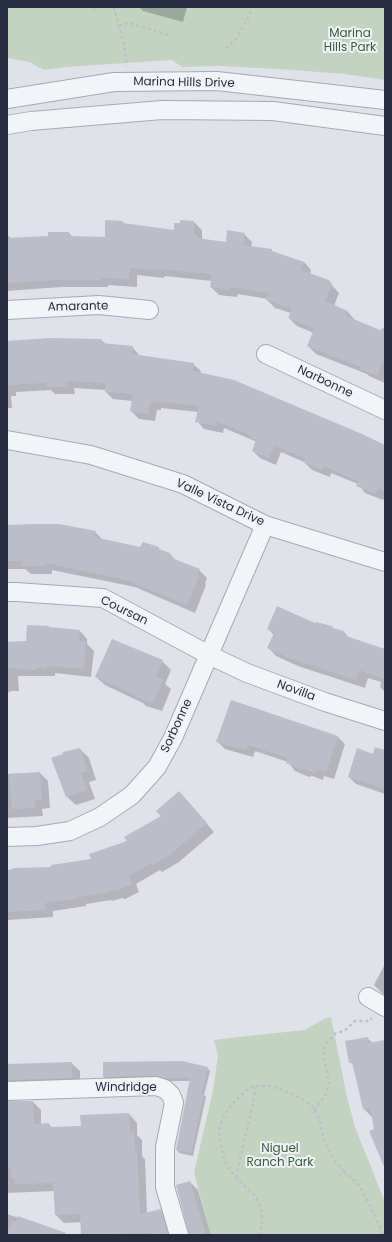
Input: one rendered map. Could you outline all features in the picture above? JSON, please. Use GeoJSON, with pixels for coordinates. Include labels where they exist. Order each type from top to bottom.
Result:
{"type":"FeatureCollection","features":[{"type":"Feature","properties":{"kind":"street","name":"Marina Hills Drive"},"geometry":{"type":"LineString","coordinates":[[7,98],[114,82],[217,81],[385,100]]}},
{"type":"Feature","properties":{"kind":"street"},"geometry":{"type":"LineString","coordinates":[[7,125],[31,121],[170,110],[273,111],[385,126]]}},
{"type":"Feature","properties":{"kind":"street","name":"Amarante"},"geometry":{"type":"LineString","coordinates":[[7,310],[99,305],[149,310]]}},
{"type":"Feature","properties":{"kind":"street","name":"Narbonne"},"geometry":{"type":"LineString","coordinates":[[266,354],[385,410]]}},
{"type":"Feature","properties":{"kind":"street","name":"Valle Vista Drive"},"geometry":{"type":"LineString","coordinates":[[7,440],[91,455],[183,484],[265,525],[385,562]]}},
{"type":"Feature","properties":{"kind":"street","name":"Sorbonne"},"geometry":{"type":"LineString","coordinates":[[7,837],[37,836],[70,831],[100,817],[132,795],[157,767],[173,738],[265,525]]}},
{"type":"Feature","properties":{"kind":"street","name":"Coursan"},"geometry":{"type":"LineString","coordinates":[[7,592],[103,598],[209,655]]}},
{"type":"Feature","properties":{"kind":"street","name":"Novilla"},"geometry":{"type":"LineString","coordinates":[[209,655],[247,673],[325,702],[385,720]]}},
{"type":"Feature","properties":{"kind":"street","name":"Windridge"},"geometry":{"type":"LineString","coordinates":[[7,1091],[156,1086],[165,1089],[171,1096],[174,1103],[165,1147],[165,1187],[178,1235]]}},
{"type":"Feature","properties":{"kind":"path"},"geometry":{"type":"LineString","coordinates":[[114,7],[124,45],[127,66]]}},
{"type":"Feature","properties":{"kind":"path"},"geometry":{"type":"LineString","coordinates":[[226,48],[237,38],[250,14],[251,7]]}},
{"type":"Feature","properties":{"kind":"path"},"geometry":{"type":"LineString","coordinates":[[119,26],[127,23],[133,24],[168,35]]}},
{"type":"Feature","properties":{"kind":"path"},"geometry":{"type":"LineString","coordinates":[[314,1110],[326,1094],[329,1084],[324,1057],[324,1046],[336,1033],[344,1031],[355,1021],[369,1021],[375,1016],[379,1003]]}},
{"type":"Feature","properties":{"kind":"path"},"geometry":{"type":"LineString","coordinates":[[236,1177],[256,1086]]}},
{"type":"Feature","properties":{"kind":"path"},"geometry":{"type":"LineString","coordinates":[[260,1235],[262,1222],[261,1208],[256,1197],[227,1166],[223,1156],[220,1130],[223,1118],[229,1108],[248,1088],[256,1086],[270,1086],[289,1092],[311,1105],[317,1113],[325,1142],[334,1160],[359,1185],[375,1215],[383,1235]]}},
{"type":"Feature","properties":{"kind":"path"},"geometry":{"type":"LineString","coordinates":[[337,1178],[344,1171]]}},
{"type":"Feature","properties":{"kind":"green space","name":"Marina Hills Park"},"geometry":{"type":"Polygon","coordinates":[[[7,7],[385,7],[385,80],[345,74],[292,70],[221,66],[182,67],[172,60],[66,67],[44,70],[29,62],[7,58],[7,7]]]}},
{"type":"Feature","properties":{"kind":"green space","name":"Niguel Ranch Park"},"geometry":{"type":"Polygon","coordinates":[[[331,1017],[347,1097],[355,1127],[385,1202],[385,1235],[211,1235],[194,1173],[213,1090],[218,1055],[214,1040],[304,1030],[326,1018],[331,1017]]]}},
{"type":"Feature","properties":{"kind":"building"},"geometry":{"type":"Polygon","coordinates":[[[105,220],[123,221],[123,223],[174,230],[174,223],[180,223],[180,220],[194,221],[194,235],[197,235],[197,238],[226,242],[227,230],[245,233],[243,245],[272,249],[272,251],[304,262],[301,270],[329,280],[332,284],[325,301],[348,311],[346,316],[385,332],[385,356],[377,376],[360,369],[361,367],[307,346],[314,329],[288,318],[292,309],[266,300],[269,293],[230,287],[229,290],[210,287],[212,274],[130,268],[129,279],[101,278],[101,280],[53,280],[7,283],[7,238],[48,236],[48,232],[69,232],[69,236],[105,237],[105,220]]]}},
{"type":"Feature","properties":{"kind":"building"},"geometry":{"type":"Polygon","coordinates":[[[50,338],[101,339],[101,343],[133,346],[132,354],[194,363],[193,371],[234,380],[362,434],[385,445],[385,491],[378,488],[376,494],[356,486],[358,481],[324,466],[322,470],[303,462],[305,458],[274,446],[269,458],[252,451],[256,440],[251,438],[252,436],[217,421],[216,426],[195,422],[199,406],[154,401],[154,403],[150,403],[148,414],[130,411],[133,394],[105,392],[106,383],[67,381],[68,387],[47,387],[46,383],[7,385],[7,341],[50,338]]]}},
{"type":"Feature","properties":{"kind":"building"},"geometry":{"type":"Polygon","coordinates":[[[59,524],[96,531],[94,537],[140,547],[143,542],[159,547],[159,549],[170,553],[169,557],[200,569],[197,576],[199,576],[187,605],[126,580],[45,563],[45,566],[22,566],[22,561],[7,561],[7,525],[59,524]]]}},
{"type":"Feature","properties":{"kind":"building"},"geometry":{"type":"Polygon","coordinates":[[[277,606],[315,623],[332,626],[333,628],[344,631],[343,635],[385,649],[385,679],[359,670],[356,680],[289,658],[267,648],[274,633],[267,629],[277,606]]]}},
{"type":"Feature","properties":{"kind":"building"},"geometry":{"type":"Polygon","coordinates":[[[27,625],[80,630],[79,641],[86,642],[84,669],[47,666],[47,669],[37,668],[35,670],[7,668],[7,642],[26,641],[27,625]]]}},
{"type":"Feature","properties":{"kind":"building"},"geometry":{"type":"Polygon","coordinates":[[[112,639],[163,660],[156,677],[163,680],[153,703],[136,697],[135,695],[95,677],[112,639]]]}},
{"type":"Feature","properties":{"kind":"building"},"geometry":{"type":"Polygon","coordinates":[[[231,700],[338,736],[326,772],[316,769],[315,773],[304,769],[301,770],[286,763],[288,758],[248,745],[246,750],[216,742],[231,700]]]}},
{"type":"Feature","properties":{"kind":"building"},"geometry":{"type":"Polygon","coordinates":[[[375,747],[385,750],[385,789],[348,777],[357,748],[373,754],[375,747]]]}},
{"type":"Feature","properties":{"kind":"building"},"geometry":{"type":"Polygon","coordinates":[[[80,748],[88,771],[81,773],[87,790],[66,797],[51,758],[62,754],[63,752],[80,748]]]}},
{"type":"Feature","properties":{"kind":"building"},"geometry":{"type":"Polygon","coordinates":[[[40,772],[42,800],[34,801],[35,808],[12,809],[9,774],[40,772]]]}},
{"type":"Feature","properties":{"kind":"building"},"geometry":{"type":"Polygon","coordinates":[[[179,791],[207,823],[171,854],[153,865],[151,863],[129,876],[132,884],[116,891],[114,890],[103,894],[45,903],[46,910],[7,912],[7,870],[13,868],[51,867],[51,865],[91,859],[89,854],[127,841],[124,837],[161,816],[156,811],[179,791]]]}},
{"type":"Feature","properties":{"kind":"building"},"geometry":{"type":"Polygon","coordinates":[[[368,1037],[369,1043],[385,1040],[385,1169],[369,1131],[374,1129],[370,1108],[363,1109],[352,1062],[349,1063],[345,1041],[368,1037]]]}},
{"type":"Feature","properties":{"kind":"building"},"geometry":{"type":"Polygon","coordinates":[[[182,1061],[208,1067],[202,1093],[204,1094],[191,1153],[176,1150],[190,1078],[166,1078],[156,1076],[103,1077],[103,1062],[182,1061]]]}},
{"type":"Feature","properties":{"kind":"building"},"geometry":{"type":"Polygon","coordinates":[[[72,1062],[72,1078],[7,1080],[7,1064],[72,1062]]]}},
{"type":"Feature","properties":{"kind":"building"},"geometry":{"type":"Polygon","coordinates":[[[7,1101],[33,1101],[34,1124],[49,1123],[49,1127],[81,1126],[80,1115],[129,1113],[130,1131],[134,1131],[135,1150],[137,1150],[140,1214],[161,1209],[168,1235],[152,1235],[151,1233],[81,1235],[80,1214],[55,1215],[53,1183],[15,1184],[15,1178],[11,1178],[11,1167],[7,1167],[7,1101]]]}},
{"type":"Feature","properties":{"kind":"building"},"geometry":{"type":"Polygon","coordinates":[[[190,1181],[206,1235],[189,1235],[176,1185],[190,1181]]]}},
{"type":"Feature","properties":{"kind":"building"},"geometry":{"type":"Polygon","coordinates":[[[18,1216],[66,1233],[65,1235],[7,1235],[12,1221],[16,1222],[18,1216]]]}}]}
